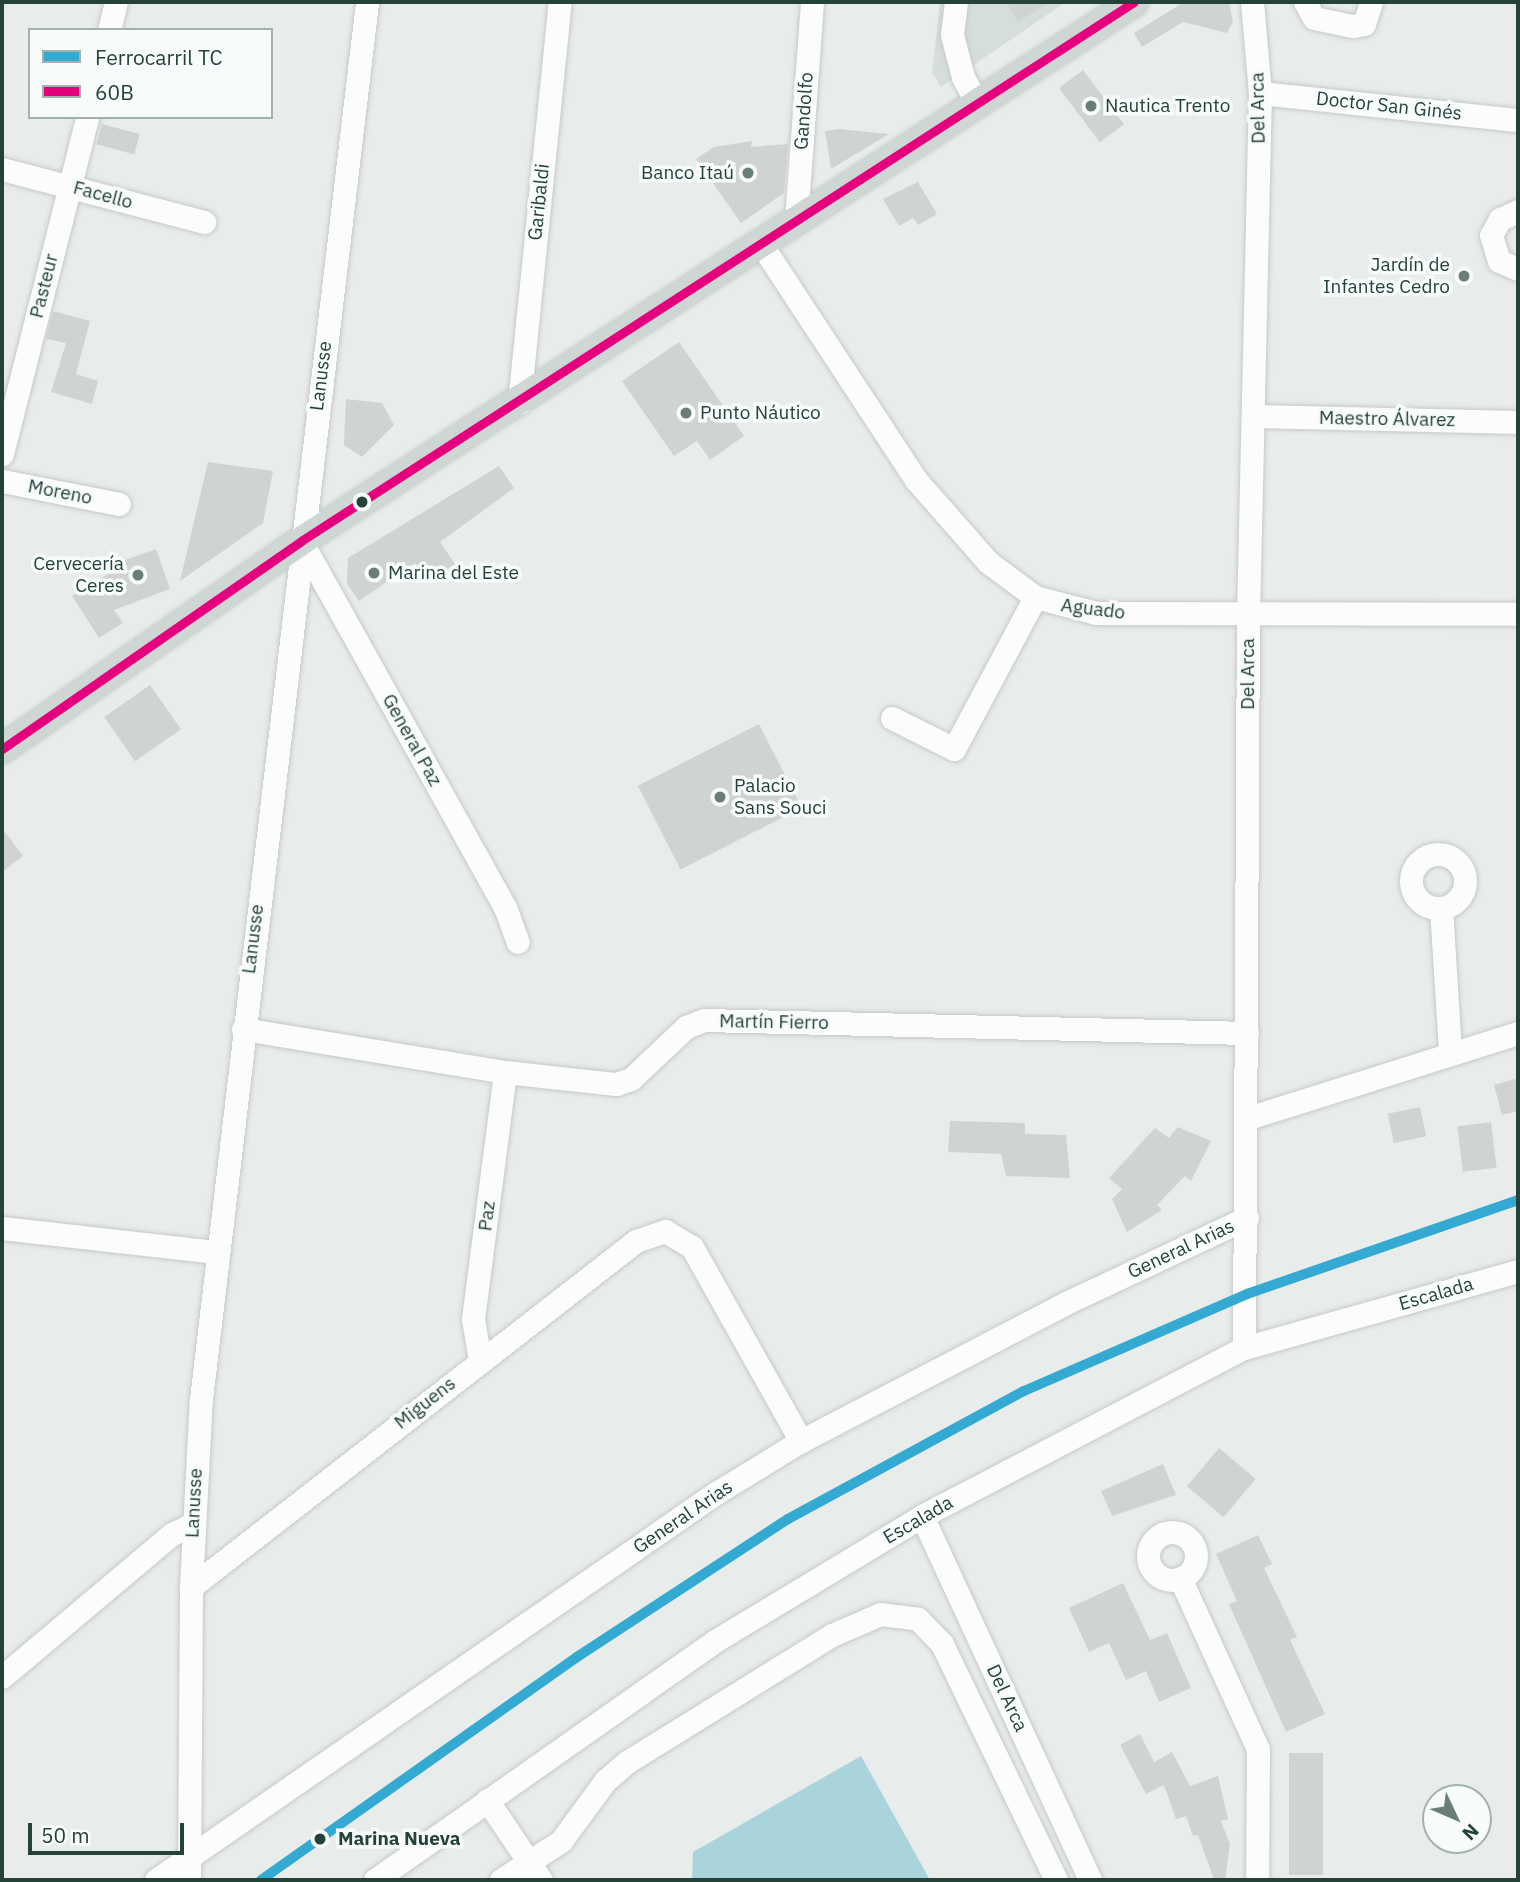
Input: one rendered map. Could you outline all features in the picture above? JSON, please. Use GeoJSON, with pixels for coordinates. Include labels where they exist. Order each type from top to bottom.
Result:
{"type":"FeatureCollection","features":[{"type":"Feature","properties":{"kind":"main road"},"geometry":{"type":"LineString","coordinates":[[2,749],[301,541],[519,403],[1134,2]]}},
{"type":"Feature","properties":{"kind":"street"},"geometry":{"type":"LineString","coordinates":[[110,28],[116,2]]}},
{"type":"Feature","properties":{"kind":"street","name":"Lanusse"},"geometry":{"type":"LineString","coordinates":[[189,1869],[192,1524],[215,1252],[367,2]]}},
{"type":"Feature","properties":{"kind":"street","name":"Garibaldi"},"geometry":{"type":"LineString","coordinates":[[519,403],[560,2]]}},
{"type":"Feature","properties":{"kind":"street","name":"Gandolfo"},"geometry":{"type":"LineString","coordinates":[[796,220],[812,2]]}},
{"type":"Feature","properties":{"kind":"street"},"geometry":{"type":"LineString","coordinates":[[956,2],[952,35],[963,77],[977,103]]}},
{"type":"Feature","properties":{"kind":"street","name":"Del Arca"},"geometry":{"type":"LineString","coordinates":[[1244,1348],[1248,1118],[1248,617],[1255,416],[1260,93],[1252,2]]}},
{"type":"Feature","properties":{"kind":"street"},"geometry":{"type":"LineString","coordinates":[[1305,2],[1314,18],[1353,26],[1364,24],[1371,2]]}},
{"type":"Feature","properties":{"kind":"street","name":"Doctor San Ginés"},"geometry":{"type":"LineString","coordinates":[[1260,93],[1518,120]]}},
{"type":"Feature","properties":{"kind":"street","name":"Pasteur"},"geometry":{"type":"LineString","coordinates":[[2,454],[86,119]]}},
{"type":"Feature","properties":{"kind":"street","name":"Facello"},"geometry":{"type":"LineString","coordinates":[[2,169],[204,222]]}},
{"type":"Feature","properties":{"kind":"street"},"geometry":{"type":"LineString","coordinates":[[1518,211],[1500,219],[1490,235],[1499,261],[1518,269]]}},
{"type":"Feature","properties":{"kind":"street","name":"Aguado"},"geometry":{"type":"LineString","coordinates":[[761,244],[916,480],[988,562],[1035,597],[1096,613],[1248,617],[1518,614]]}},
{"type":"Feature","properties":{"kind":"street","name":"Maestro Álvarez"},"geometry":{"type":"LineString","coordinates":[[1255,416],[1518,422]]}},
{"type":"Feature","properties":{"kind":"street","name":"Moreno"},"geometry":{"type":"LineString","coordinates":[[2,481],[119,504]]}},
{"type":"Feature","properties":{"kind":"street","name":"General Paz"},"geometry":{"type":"LineString","coordinates":[[301,541],[505,907],[518,942]]}},
{"type":"Feature","properties":{"kind":"street"},"geometry":{"type":"LineString","coordinates":[[892,718],[954,749],[1035,597]]}},
{"type":"Feature","properties":{"kind":"street"},"geometry":{"type":"LineString","coordinates":[[1441,908],[1450,1052]]}},
{"type":"Feature","properties":{"kind":"street","name":"Martín Fierro"},"geometry":{"type":"LineString","coordinates":[[243,1029],[505,1072],[616,1084],[631,1079],[686,1027],[704,1020],[1247,1033]]}},
{"type":"Feature","properties":{"kind":"street"},"geometry":{"type":"LineString","coordinates":[[1248,1118],[1450,1052],[1518,1033]]}},
{"type":"Feature","properties":{"kind":"street","name":"Paz"},"geometry":{"type":"LineString","coordinates":[[480,1360],[473,1319],[505,1072]]}},
{"type":"Feature","properties":{"kind":"street","name":"General Arias"},"geometry":{"type":"LineString","coordinates":[[156,1880],[189,1869],[716,1493],[801,1441],[1066,1303],[1247,1218]]}},
{"type":"Feature","properties":{"kind":"street"},"geometry":{"type":"LineString","coordinates":[[2,1228],[215,1252]]}},
{"type":"Feature","properties":{"kind":"street","name":"Miguens"},"geometry":{"type":"LineString","coordinates":[[191,1587],[636,1241],[665,1231],[692,1247],[801,1441]]}},
{"type":"Feature","properties":{"kind":"street","name":"Escalada"},"geometry":{"type":"LineString","coordinates":[[375,1880],[715,1641],[922,1516],[1244,1348],[1518,1272]]}},
{"type":"Feature","properties":{"kind":"street","name":"Del Arca"},"geometry":{"type":"LineString","coordinates":[[922,1516],[1090,1880]]}},
{"type":"Feature","properties":{"kind":"street"},"geometry":{"type":"LineString","coordinates":[[2,1677],[172,1534],[192,1524]]}},
{"type":"Feature","properties":{"kind":"street"},"geometry":{"type":"LineString","coordinates":[[1180,1578],[1258,1749],[1257,1880]]}},
{"type":"Feature","properties":{"kind":"street"},"geometry":{"type":"LineString","coordinates":[[501,1880],[535,1872],[575,1827],[605,1781],[627,1762],[832,1635],[880,1614],[918,1619],[942,1644],[1056,1880]]}},
{"type":"Feature","properties":{"kind":"street"},"geometry":{"type":"LineString","coordinates":[[487,1800],[535,1872]]}},
{"type":"Feature","properties":{"kind":"shaded area"},"geometry":{"type":"Polygon","coordinates":[[[940,2],[1066,2],[941,87],[932,72],[940,2]]]}},
{"type":"Feature","properties":{"kind":"water"},"geometry":{"type":"Polygon","coordinates":[[[861,1756],[930,1880],[692,1880],[693,1852],[861,1756]]]}},
{"type":"Feature","properties":{"kind":"building"},"geometry":{"type":"Polygon","coordinates":[[[1005,2],[1050,2],[1018,22],[1005,2]]]}},
{"type":"Feature","properties":{"kind":"building"},"geometry":{"type":"Polygon","coordinates":[[[1184,2],[1229,2],[1233,22],[1227,33],[1183,22],[1142,47],[1134,33],[1184,2]]]}},
{"type":"Feature","properties":{"kind":"building","name":"Nautica Trento"},"geometry":{"type":"Polygon","coordinates":[[[1083,70],[1124,124],[1100,142],[1059,88],[1083,70]]]}},
{"type":"Feature","properties":{"kind":"building"},"geometry":{"type":"Polygon","coordinates":[[[102,124],[140,134],[134,154],[97,144],[102,124]]]}},
{"type":"Feature","properties":{"kind":"building"},"geometry":{"type":"Polygon","coordinates":[[[838,129],[889,134],[831,169],[825,131],[838,129]]]}},
{"type":"Feature","properties":{"kind":"building","name":"Banco Itaú"},"geometry":{"type":"Polygon","coordinates":[[[752,141],[751,147],[788,144],[784,193],[741,223],[696,159],[714,147],[752,141]]]}},
{"type":"Feature","properties":{"kind":"building"},"geometry":{"type":"Polygon","coordinates":[[[918,182],[937,214],[918,225],[913,218],[899,226],[883,199],[918,182]]]}},
{"type":"Feature","properties":{"kind":"building"},"geometry":{"type":"Polygon","coordinates":[[[53,311],[90,321],[76,374],[98,381],[92,404],[51,392],[66,343],[46,339],[53,311]]]}},
{"type":"Feature","properties":{"kind":"building","name":"Punto Náutico"},"geometry":{"type":"Polygon","coordinates":[[[679,342],[744,436],[710,460],[697,441],[674,456],[622,381],[679,342]]]}},
{"type":"Feature","properties":{"kind":"building"},"geometry":{"type":"Polygon","coordinates":[[[346,399],[382,403],[394,425],[362,457],[344,445],[346,399]]]}},
{"type":"Feature","properties":{"kind":"building"},"geometry":{"type":"Polygon","coordinates":[[[208,462],[273,471],[263,523],[180,581],[208,462]]]}},
{"type":"Feature","properties":{"kind":"building"},"geometry":{"type":"Polygon","coordinates":[[[499,466],[514,488],[440,542],[455,564],[430,581],[415,563],[359,601],[347,584],[348,558],[499,466]]]}},
{"type":"Feature","properties":{"kind":"building"},"geometry":{"type":"Polygon","coordinates":[[[156,549],[170,589],[114,610],[123,623],[99,638],[72,596],[111,572],[108,566],[156,549]]]}},
{"type":"Feature","properties":{"kind":"building"},"geometry":{"type":"Polygon","coordinates":[[[150,685],[181,729],[135,761],[104,717],[150,685]]]}},
{"type":"Feature","properties":{"kind":"building","name":"Palacio Sans Souci"},"geometry":{"type":"Polygon","coordinates":[[[759,724],[802,808],[680,869],[638,786],[759,724]]]}},
{"type":"Feature","properties":{"kind":"building"},"geometry":{"type":"Polygon","coordinates":[[[2,828],[23,856],[2,872],[2,828]]]}},
{"type":"Feature","properties":{"kind":"building"},"geometry":{"type":"Polygon","coordinates":[[[1518,1078],[1518,1111],[1502,1115],[1494,1085],[1518,1078]]]}},
{"type":"Feature","properties":{"kind":"building"},"geometry":{"type":"Polygon","coordinates":[[[1420,1107],[1426,1136],[1394,1143],[1388,1114],[1420,1107]]]}},
{"type":"Feature","properties":{"kind":"building"},"geometry":{"type":"Polygon","coordinates":[[[950,1121],[1025,1123],[1025,1134],[1066,1135],[1070,1178],[1006,1176],[1001,1154],[948,1152],[950,1121]]]}},
{"type":"Feature","properties":{"kind":"building"},"geometry":{"type":"Polygon","coordinates":[[[1491,1122],[1497,1168],[1463,1172],[1457,1126],[1491,1122]]]}},
{"type":"Feature","properties":{"kind":"building"},"geometry":{"type":"Polygon","coordinates":[[[1178,1127],[1211,1141],[1191,1181],[1185,1176],[1157,1205],[1162,1210],[1127,1232],[1112,1199],[1122,1189],[1109,1178],[1155,1128],[1169,1138],[1178,1127]]]}},
{"type":"Feature","properties":{"kind":"building"},"geometry":{"type":"Polygon","coordinates":[[[1219,1448],[1256,1479],[1224,1517],[1187,1486],[1219,1448]]]}},
{"type":"Feature","properties":{"kind":"building"},"geometry":{"type":"Polygon","coordinates":[[[1163,1464],[1176,1495],[1112,1516],[1101,1491],[1163,1464]]]}},
{"type":"Feature","properties":{"kind":"building"},"geometry":{"type":"Polygon","coordinates":[[[1258,1535],[1272,1564],[1264,1568],[1297,1637],[1290,1640],[1325,1714],[1286,1732],[1229,1604],[1237,1601],[1216,1554],[1258,1535]]]}},
{"type":"Feature","properties":{"kind":"building"},"geometry":{"type":"Polygon","coordinates":[[[1123,1583],[1150,1640],[1167,1633],[1191,1688],[1159,1702],[1146,1671],[1126,1680],[1109,1643],[1089,1652],[1069,1608],[1123,1583]]]}},
{"type":"Feature","properties":{"kind":"building"},"geometry":{"type":"Polygon","coordinates":[[[1140,1734],[1154,1762],[1172,1752],[1190,1786],[1218,1776],[1228,1819],[1221,1821],[1230,1844],[1225,1880],[1214,1880],[1198,1835],[1193,1836],[1186,1816],[1176,1819],[1164,1785],[1146,1794],[1120,1745],[1140,1734]]]}},
{"type":"Feature","properties":{"kind":"building"},"geometry":{"type":"Polygon","coordinates":[[[1289,1753],[1323,1753],[1323,1875],[1289,1875],[1289,1753]]]}},
{"type":"Feature","properties":{"kind":"rail line","name":"TC"},"geometry":{"type":"LineString","coordinates":[[261,1880],[577,1657],[788,1519],[1024,1391],[1247,1294],[1518,1200]]}},
{"type":"Feature","properties":{"kind":"transit line","name":"60B"},"geometry":{"type":"LineString","coordinates":[[2,749],[301,541],[1134,2]]}},
{"type":"Feature","properties":{"kind":"place","name":"Nautica Trento"},"geometry":{"type":"Point","coordinates":[1091,106]}},
{"type":"Feature","properties":{"kind":"place","name":"Banco Itaú"},"geometry":{"type":"Point","coordinates":[748,173]}},
{"type":"Feature","properties":{"kind":"place","name":"Jardín de Infantes Cedro"},"geometry":{"type":"Point","coordinates":[1464,276]}},
{"type":"Feature","properties":{"kind":"place","name":"Punto Náutico"},"geometry":{"type":"Point","coordinates":[686,413]}},
{"type":"Feature","properties":{"kind":"place","name":"Marina del Este"},"geometry":{"type":"Point","coordinates":[374,573]}},
{"type":"Feature","properties":{"kind":"place","name":"Cervecería Ceres"},"geometry":{"type":"Point","coordinates":[138,575]}},
{"type":"Feature","properties":{"kind":"place","name":"Palacio Sans Souci"},"geometry":{"type":"Point","coordinates":[720,797]}},
{"type":"Feature","properties":{"kind":"place","name":"Marina Nueva"},"geometry":{"type":"Point","coordinates":[320,1839]}}]}
